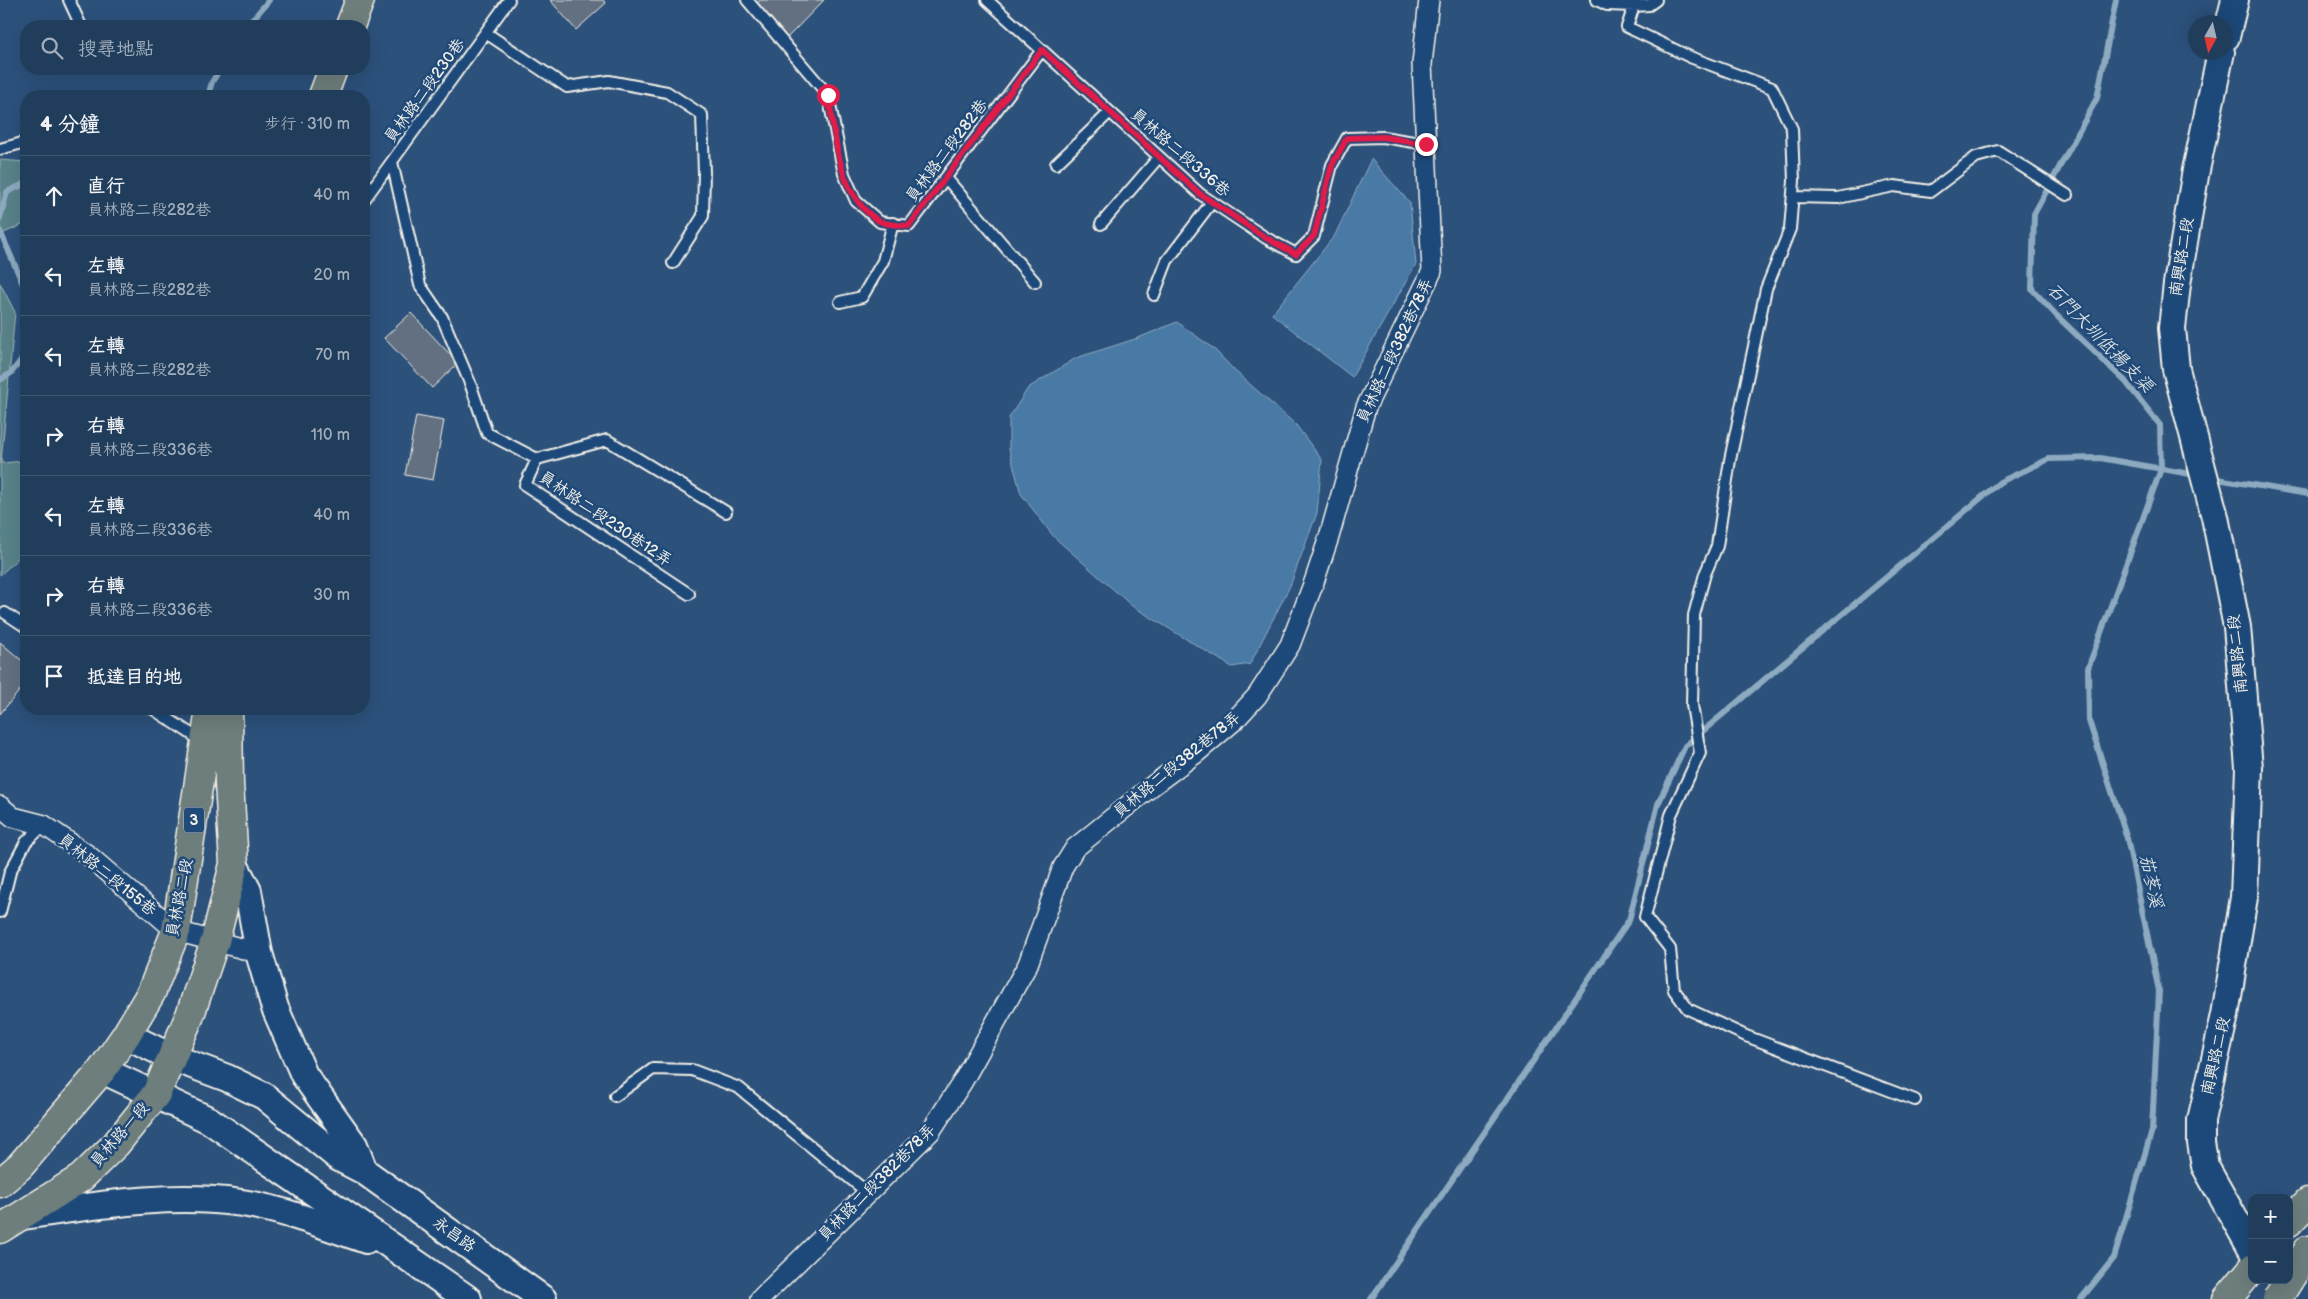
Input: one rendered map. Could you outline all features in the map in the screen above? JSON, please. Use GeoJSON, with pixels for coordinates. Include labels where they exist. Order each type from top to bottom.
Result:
{"type":"FeatureCollection","features":[{"type":"Feature","properties":{"kind":"main road"},"geometry":{"type":"LineString","coordinates":[[352,20],[360,0]]}},
{"type":"Feature","properties":{"kind":"main road"},"geometry":{"type":"LineString","coordinates":[[2231,15],[2235,0]]}},
{"type":"Feature","properties":{"kind":"main road","name":"南興路二段"},"geometry":{"type":"LineString","coordinates":[[2220,60],[2196,170],[2177,284],[2172,328],[2176,369],[2215,517],[2237,627],[2249,768],[2244,897],[2225,1015],[2201,1120],[2205,1166],[2248,1243]]}},
{"type":"Feature","properties":{"kind":"main road"},"geometry":{"type":"LineString","coordinates":[[325,90],[331,75]]}},
{"type":"Feature","properties":{"kind":"main road","name":"員林路二段"},"geometry":{"type":"LineString","coordinates":[[102,1070],[126,1035],[150,993],[176,931],[209,715]]}},
{"type":"Feature","properties":{"kind":"main road"},"geometry":{"type":"LineString","coordinates":[[171,1056],[190,1015],[215,941],[234,864],[229,783],[228,715]]}},
{"type":"Feature","properties":{"kind":"main road"},"geometry":{"type":"LineString","coordinates":[[234,864],[248,891],[259,953],[275,1008],[304,1074],[354,1145],[364,1171]]}},
{"type":"Feature","properties":{"kind":"main road","name":"永昌路"},"geometry":{"type":"LineString","coordinates":[[126,1035],[171,1056],[227,1078],[264,1096],[339,1158],[364,1171],[543,1299]]}},
{"type":"Feature","properties":{"kind":"main road","name":"員林路一段"},"geometry":{"type":"LineString","coordinates":[[11,1222],[81,1178],[116,1144],[156,1094],[171,1056]]}},
{"type":"Feature","properties":{"kind":"main road"},"geometry":{"type":"LineString","coordinates":[[102,1070],[209,1120],[468,1299]]}},
{"type":"Feature","properties":{"kind":"main road","name":"3"},"geometry":{"type":"LineString","coordinates":[[0,1183],[20,1166],[102,1070]]}},
{"type":"Feature","properties":{"kind":"main road"},"geometry":{"type":"LineString","coordinates":[[11,1222],[122,1202],[186,1198],[242,1203],[290,1214],[396,1250]]}},
{"type":"Feature","properties":{"kind":"main road"},"geometry":{"type":"LineString","coordinates":[[2293,1218],[2308,1202]]}},
{"type":"Feature","properties":{"kind":"main road"},"geometry":{"type":"LineString","coordinates":[[2231,1295],[2248,1274]]}},
{"type":"Feature","properties":{"kind":"main road"},"geometry":{"type":"LineString","coordinates":[[2277,1299],[2285,1284]]}},
{"type":"Feature","properties":{"kind":"main road"},"geometry":{"type":"LineString","coordinates":[[2287,1299],[2289,1284]]}},
{"type":"Feature","properties":{"kind":"street","name":"員林路二段382巷78弄"},"geometry":{"type":"LineString","coordinates":[[760,1299],[930,1132],[963,1081],[1028,964],[1064,867],[1075,848],[1152,786],[1196,754],[1235,720],[1257,696],[1290,645],[1329,537],[1366,407],[1432,271],[1422,64],[1429,0]]}},
{"type":"Feature","properties":{"kind":"street","name":"員林路二段155巷"},"geometry":{"type":"LineString","coordinates":[[0,806],[13,817],[44,825],[88,855],[176,931],[259,953]]}},
{"type":"Feature","properties":{"kind":"lane"},"geometry":{"type":"LineString","coordinates":[[68,0],[78,20]]}},
{"type":"Feature","properties":{"kind":"lane","name":"員林路二段230巷"},"geometry":{"type":"LineString","coordinates":[[370,192],[510,0]]}},
{"type":"Feature","properties":{"kind":"lane"},"geometry":{"type":"LineString","coordinates":[[748,0],[828,95],[844,174],[856,201],[880,222],[893,224],[883,261],[862,297],[840,302]]}},
{"type":"Feature","properties":{"kind":"lane","name":"員林路二段336巷"},"geometry":{"type":"LineString","coordinates":[[987,0],[1212,202],[1266,238],[1296,254],[1314,236],[1332,165],[1347,138],[1383,137],[1426,144]]}},
{"type":"Feature","properties":{"kind":"lane"},"geometry":{"type":"LineString","coordinates":[[1597,0],[1634,6],[1649,5],[1656,0]]}},
{"type":"Feature","properties":{"kind":"lane"},"geometry":{"type":"LineString","coordinates":[[1634,6],[1627,27],[1690,57],[1772,88],[1792,129],[1790,229],[1766,289],[1730,460],[1717,546],[1705,574],[1694,615],[1692,705],[1700,753],[1671,815],[1645,917],[1670,949],[1674,990],[1688,1010],[1746,1036],[1915,1100]]}},
{"type":"Feature","properties":{"kind":"lane"},"geometry":{"type":"LineString","coordinates":[[486,33],[567,87],[609,81],[667,92],[702,116],[703,216],[673,263]]}},
{"type":"Feature","properties":{"kind":"lane","name":"員林路二段282巷"},"geometry":{"type":"LineString","coordinates":[[893,224],[909,226],[1042,50]]}},
{"type":"Feature","properties":{"kind":"lane"},"geometry":{"type":"LineString","coordinates":[[1056,164],[1110,112]]}},
{"type":"Feature","properties":{"kind":"lane"},"geometry":{"type":"LineString","coordinates":[[0,149],[20,144]]}},
{"type":"Feature","properties":{"kind":"lane"},"geometry":{"type":"LineString","coordinates":[[1792,197],[1838,198],[1894,186],[1931,191],[1976,157],[1998,151],[2067,195]]}},
{"type":"Feature","properties":{"kind":"lane"},"geometry":{"type":"LineString","coordinates":[[1101,224],[1159,156]]}},
{"type":"Feature","properties":{"kind":"lane","name":"員林路二段230巷12弄"},"geometry":{"type":"LineString","coordinates":[[392,162],[420,285],[442,317],[470,384],[487,433],[537,459],[607,440],[726,512]]}},
{"type":"Feature","properties":{"kind":"lane"},"geometry":{"type":"LineString","coordinates":[[946,178],[1035,282]]}},
{"type":"Feature","properties":{"kind":"lane"},"geometry":{"type":"LineString","coordinates":[[1154,295],[1167,261],[1212,202]]}},
{"type":"Feature","properties":{"kind":"lane","name":"員林路二段230巷12弄"},"geometry":{"type":"LineString","coordinates":[[537,459],[525,485],[689,594]]}},
{"type":"Feature","properties":{"kind":"lane"},"geometry":{"type":"LineString","coordinates":[[5,613],[20,622]]}},
{"type":"Feature","properties":{"kind":"lane"},"geometry":{"type":"LineString","coordinates":[[162,715],[206,743]]}},
{"type":"Feature","properties":{"kind":"lane"},"geometry":{"type":"LineString","coordinates":[[0,912],[14,864],[26,842],[44,825]]}},
{"type":"Feature","properties":{"kind":"lane"},"geometry":{"type":"LineString","coordinates":[[615,1096],[653,1069],[692,1070],[739,1088],[868,1192]]}},
{"type":"Feature","properties":{"kind":"green space"},"geometry":{"type":"Polygon","coordinates":[[[0,160],[20,162],[20,226],[0,235],[0,160]]]}},
{"type":"Feature","properties":{"kind":"green space"},"geometry":{"type":"Polygon","coordinates":[[[0,283],[15,312],[1,463],[20,461],[20,557],[0,575],[0,283]]]}},
{"type":"Feature","properties":{"kind":"water"},"geometry":{"type":"Polygon","coordinates":[[[1371,159],[1410,203],[1416,264],[1352,377],[1272,314],[1335,235],[1371,159]]]}},
{"type":"Feature","properties":{"kind":"water"},"geometry":{"type":"Polygon","coordinates":[[[1177,322],[1214,349],[1235,371],[1296,425],[1322,460],[1317,513],[1290,586],[1250,664],[1232,667],[1132,606],[1054,537],[1021,494],[1009,449],[1009,418],[1028,388],[1076,358],[1138,338],[1177,322]]]}},
{"type":"Feature","properties":{"kind":"building"},"geometry":{"type":"Polygon","coordinates":[[[550,0],[603,0],[606,3],[576,30],[550,0]]]}},
{"type":"Feature","properties":{"kind":"building"},"geometry":{"type":"Polygon","coordinates":[[[760,0],[824,0],[786,39],[753,6],[760,0]]]}},
{"type":"Feature","properties":{"kind":"building"},"geometry":{"type":"Polygon","coordinates":[[[411,313],[458,363],[432,388],[384,338],[411,313]]]}},
{"type":"Feature","properties":{"kind":"building"},"geometry":{"type":"Polygon","coordinates":[[[416,416],[444,421],[433,480],[405,475],[416,416]]]}},
{"type":"Feature","properties":{"kind":"building"},"geometry":{"type":"Polygon","coordinates":[[[0,642],[20,659],[20,690],[0,714],[0,642]]]}},
{"type":"Feature","properties":{"kind":"waterway"},"geometry":{"type":"LineString","coordinates":[[252,20],[269,0]]}},
{"type":"Feature","properties":{"kind":"waterway","name":"茄苳溪"},"geometry":{"type":"LineString","coordinates":[[2081,1299],[2114,1258],[2152,1130],[2159,991],[2127,838],[2089,721],[2088,668],[2161,469],[2160,425],[2125,381],[2057,316],[2032,289],[2034,214],[2097,98],[2116,0]]}},
{"type":"Feature","properties":{"kind":"waterway"},"geometry":{"type":"LineString","coordinates":[[210,90],[216,75]]}},
{"type":"Feature","properties":{"kind":"waterway"},"geometry":{"type":"LineString","coordinates":[[0,218],[7,192],[20,186]]}},
{"type":"Feature","properties":{"kind":"waterway"},"geometry":{"type":"LineString","coordinates":[[0,231],[20,277]]}},
{"type":"Feature","properties":{"kind":"waterway"},"geometry":{"type":"LineString","coordinates":[[0,380],[11,373],[20,362]]}},
{"type":"Feature","properties":{"kind":"waterway"},"geometry":{"type":"LineString","coordinates":[[1371,1299],[1629,920],[1658,804],[1685,746],[2000,482],[2049,459],[2100,458],[2196,475]]}},
{"type":"Feature","properties":{"kind":"waterway"},"geometry":{"type":"LineString","coordinates":[[2211,478],[2308,494]]}},
{"type":"Feature","properties":{"kind":"route"},"geometry":{"type":"LineString","coordinates":[[828,95],[844,174],[856,201],[880,222],[909,226],[1042,50],[1200,194],[1266,238],[1296,254],[1314,236],[1332,165],[1347,138],[1383,137],[1426,144]]}},
{"type":"Feature","properties":{"kind":"water label","name":"石門大圳低揚支渠"},"geometry":{"type":"Point","coordinates":[2100,338]}}]}
